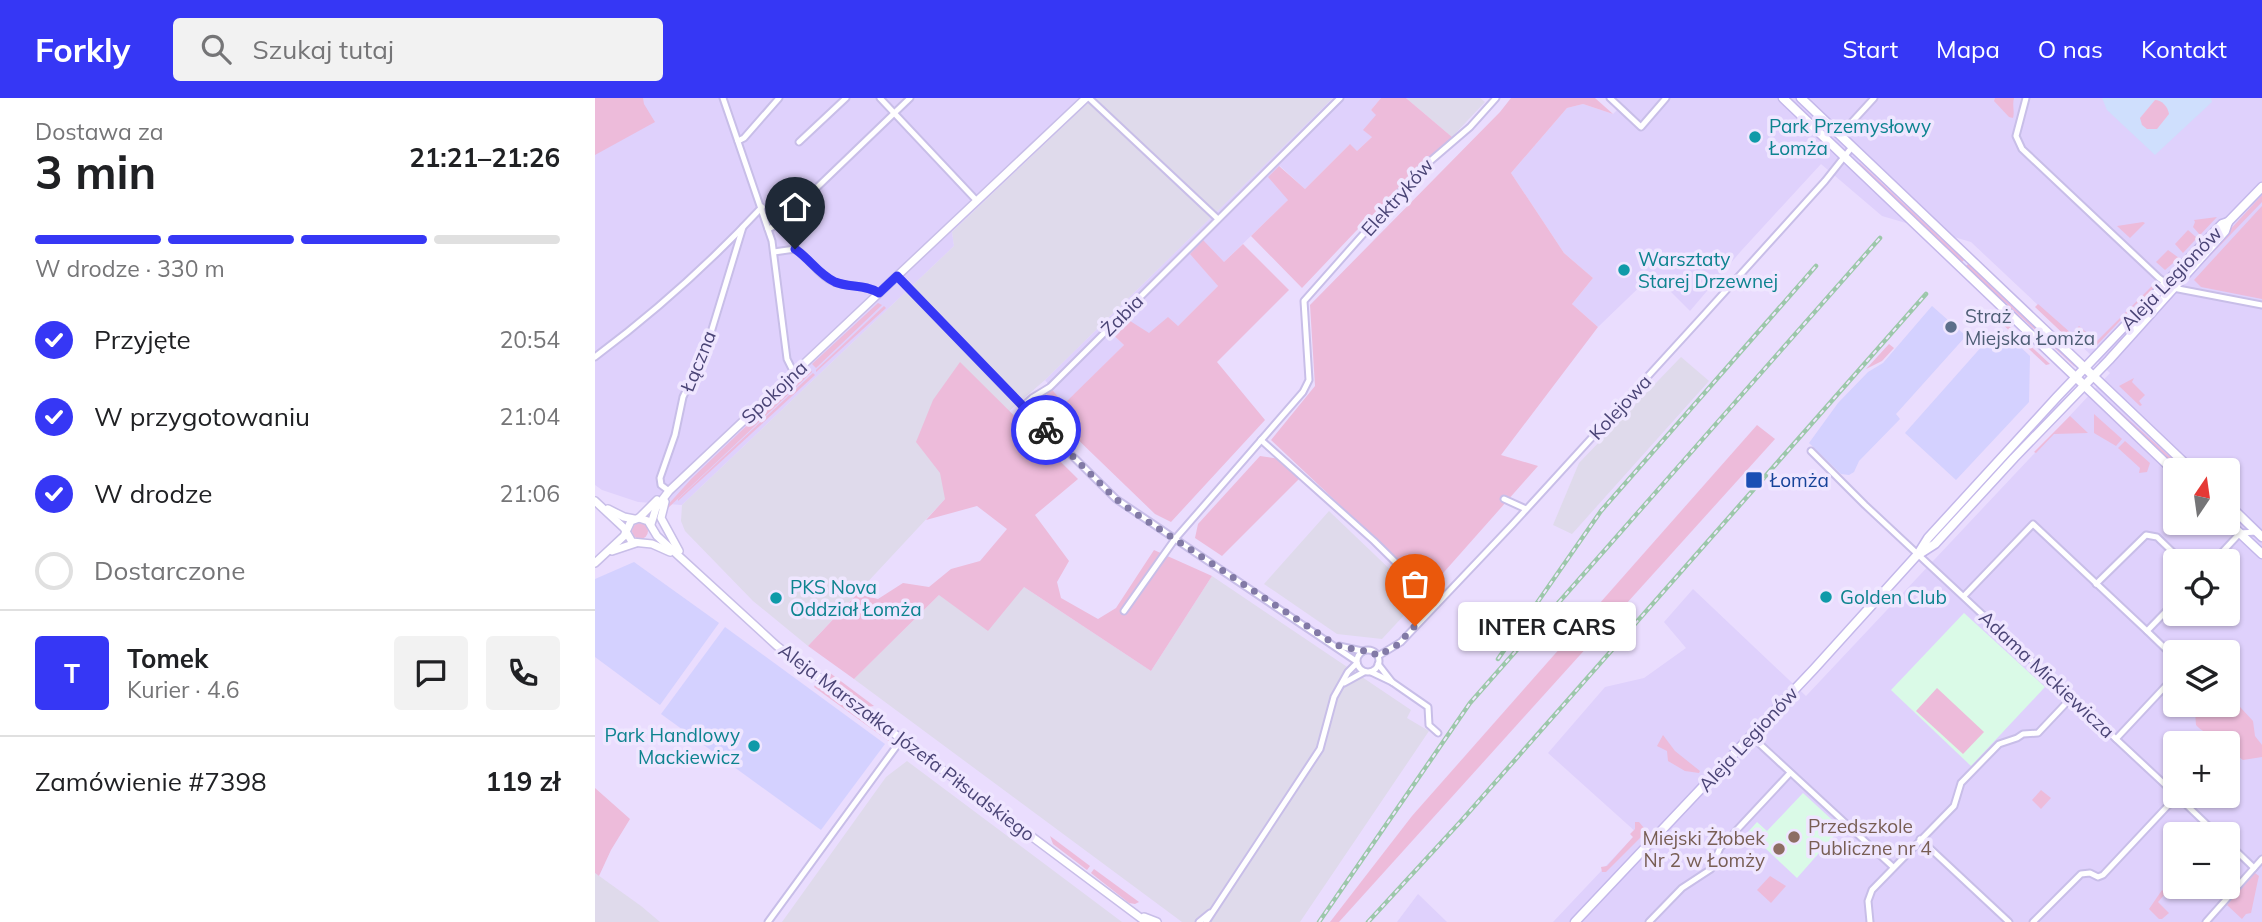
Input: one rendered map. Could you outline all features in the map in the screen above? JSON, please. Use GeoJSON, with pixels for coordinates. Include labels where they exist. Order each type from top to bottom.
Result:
{"type":"FeatureCollection","features":[{"type":"Feature","properties":{"kind":"main road"},"geometry":{"type":"LineString","coordinates":[[1783,98],[2163,461]]}},
{"type":"Feature","properties":{"kind":"main road"},"geometry":{"type":"LineString","coordinates":[[1801,98],[2179,458]]}},
{"type":"Feature","properties":{"kind":"main road","name":"Aleja Legionów"},"geometry":{"type":"LineString","coordinates":[[1575,922],[1919,554],[1928,538],[2075,378],[2225,231],[2228,222],[2262,187]]}},
{"type":"Feature","properties":{"kind":"main road","name":"Aleja Legionów"},"geometry":{"type":"LineString","coordinates":[[1919,554],[1935,544],[2084,387],[2170,285]]}},
{"type":"Feature","properties":{"kind":"main road"},"geometry":{"type":"LineString","coordinates":[[2240,516],[2260,534]]}},
{"type":"Feature","properties":{"kind":"main road"},"geometry":{"type":"LineString","coordinates":[[2240,533],[2262,554]]}},
{"type":"Feature","properties":{"kind":"street"},"geometry":{"type":"LineString","coordinates":[[723,98],[774,252],[787,359],[794,373]]}},
{"type":"Feature","properties":{"kind":"street"},"geometry":{"type":"LineString","coordinates":[[738,141],[744,138],[779,98]]}},
{"type":"Feature","properties":{"kind":"street"},"geometry":{"type":"LineString","coordinates":[[799,142],[846,98]]}},
{"type":"Feature","properties":{"kind":"street"},"geometry":{"type":"LineString","coordinates":[[880,98],[977,200]]}},
{"type":"Feature","properties":{"kind":"street"},"geometry":{"type":"LineString","coordinates":[[768,229],[779,224],[910,98]]}},
{"type":"Feature","properties":{"kind":"street"},"geometry":{"type":"LineString","coordinates":[[1087,98],[1218,219]]}},
{"type":"Feature","properties":{"kind":"street","name":"Spokojna"},"geometry":{"type":"LineString","coordinates":[[636,518],[669,491],[1087,98]]}},
{"type":"Feature","properties":{"kind":"street","name":"Żabia"},"geometry":{"type":"LineString","coordinates":[[1023,406],[1050,387],[1340,98]]}},
{"type":"Feature","properties":{"kind":"street","name":"Elektryków"},"geometry":{"type":"LineString","coordinates":[[1261,440],[1303,392],[1309,380],[1304,301],[1422,169],[1470,127],[1496,98]]}},
{"type":"Feature","properties":{"kind":"street"},"geometry":{"type":"LineString","coordinates":[[1610,98],[1641,127],[1666,98]]}},
{"type":"Feature","properties":{"kind":"street"},"geometry":{"type":"LineString","coordinates":[[1840,135],[1874,98]]}},
{"type":"Feature","properties":{"kind":"street"},"geometry":{"type":"LineString","coordinates":[[2026,98],[2016,136],[2022,149],[2159,278],[2170,285],[2262,305]]}},
{"type":"Feature","properties":{"kind":"street","name":"Kolejowa"},"geometry":{"type":"LineString","coordinates":[[1378,656],[1401,642],[1526,509],[1711,308],[1852,147]]}},
{"type":"Feature","properties":{"kind":"street"},"geometry":{"type":"LineString","coordinates":[[595,358],[669,298],[761,207]]}},
{"type":"Feature","properties":{"kind":"street","name":"Łączna"},"geometry":{"type":"LineString","coordinates":[[669,491],[661,485],[660,478],[675,435],[683,397],[707,344],[743,227]]}},
{"type":"Feature","properties":{"kind":"street"},"geometry":{"type":"LineString","coordinates":[[774,252],[795,249],[830,280],[869,288],[879,293]]}},
{"type":"Feature","properties":{"kind":"street"},"geometry":{"type":"LineString","coordinates":[[897,276],[1116,499],[1336,645],[1367,672],[1392,682],[1429,707],[1429,725],[1439,733]]}},
{"type":"Feature","properties":{"kind":"street"},"geometry":{"type":"LineString","coordinates":[[1124,611],[1175,539],[1261,440],[1374,541],[1437,603]]}},
{"type":"Feature","properties":{"kind":"street","name":"Adama Mickiewicza"},"geometry":{"type":"LineString","coordinates":[[1811,451],[2163,784]]}},
{"type":"Feature","properties":{"kind":"street"},"geometry":{"type":"LineString","coordinates":[[669,491],[661,510],[661,518],[683,559]]}},
{"type":"Feature","properties":{"kind":"street","name":"Spokojna"},"geometry":{"type":"LineString","coordinates":[[651,527],[653,513],[669,491]]}},
{"type":"Feature","properties":{"kind":"street"},"geometry":{"type":"LineString","coordinates":[[1504,499],[1526,509]]}},
{"type":"Feature","properties":{"kind":"street","name":"Aleja Marszałka Józefa Piłsudskiego"},"geometry":{"type":"LineString","coordinates":[[598,503],[624,517],[645,519],[683,559],[778,646],[1146,922]]}},
{"type":"Feature","properties":{"kind":"street","name":"Aleja Marszałka Józefa Piłsudskiego"},"geometry":{"type":"LineString","coordinates":[[598,503],[626,531],[629,539],[658,545],[683,559]]}},
{"type":"Feature","properties":{"kind":"street"},"geometry":{"type":"LineString","coordinates":[[595,563],[608,552],[636,518]]}},
{"type":"Feature","properties":{"kind":"street"},"geometry":{"type":"LineString","coordinates":[[1964,596],[2033,524],[2163,647]]}},
{"type":"Feature","properties":{"kind":"street"},"geometry":{"type":"LineString","coordinates":[[608,552],[651,537],[651,527]]}},
{"type":"Feature","properties":{"kind":"street"},"geometry":{"type":"LineString","coordinates":[[2240,533],[2260,534]]}},
{"type":"Feature","properties":{"kind":"street"},"geometry":{"type":"LineString","coordinates":[[2096,584],[2146,535],[2157,537],[2169,549]]}},
{"type":"Feature","properties":{"kind":"street"},"geometry":{"type":"LineString","coordinates":[[2225,549],[2237,536]]}},
{"type":"Feature","properties":{"kind":"street"},"geometry":{"type":"LineString","coordinates":[[2147,631],[2163,614]]}},
{"type":"Feature","properties":{"kind":"street"},"geometry":{"type":"LineString","coordinates":[[1336,645],[1373,651],[1378,656],[1378,664],[1392,682]]}},
{"type":"Feature","properties":{"kind":"street"},"geometry":{"type":"LineString","coordinates":[[1206,922],[1320,749],[1334,697],[1362,651]]}},
{"type":"Feature","properties":{"kind":"street"},"geometry":{"type":"LineString","coordinates":[[1344,683],[1378,664]]}},
{"type":"Feature","properties":{"kind":"street"},"geometry":{"type":"LineString","coordinates":[[2116,739],[2163,689]]}},
{"type":"Feature","properties":{"kind":"street"},"geometry":{"type":"LineString","coordinates":[[1870,922],[1868,901],[1872,890],[1954,806],[1961,783],[1999,744],[2026,733],[2038,733],[2071,698]]}},
{"type":"Feature","properties":{"kind":"street"},"geometry":{"type":"LineString","coordinates":[[1751,736],[1893,867]]}},
{"type":"Feature","properties":{"kind":"street"},"geometry":{"type":"LineString","coordinates":[[768,922],[901,740]]}},
{"type":"Feature","properties":{"kind":"street"},"geometry":{"type":"LineString","coordinates":[[1649,922],[1682,888],[1711,869],[1720,848],[1790,773]]}},
{"type":"Feature","properties":{"kind":"street"},"geometry":{"type":"LineString","coordinates":[[2033,922],[2081,874],[2091,873],[2098,877],[2103,875],[2165,808]]}},
{"type":"Feature","properties":{"kind":"street","name":"Adama Mickiewicza"},"geometry":{"type":"LineString","coordinates":[[2189,808],[2204,822]]}},
{"type":"Feature","properties":{"kind":"street"},"geometry":{"type":"LineString","coordinates":[[1920,839],[2004,920]]}},
{"type":"Feature","properties":{"kind":"street"},"geometry":{"type":"LineString","coordinates":[[2240,855],[2254,868]]}},
{"type":"Feature","properties":{"kind":"street"},"geometry":{"type":"LineString","coordinates":[[2206,922],[2262,859]]}},
{"type":"Feature","properties":{"kind":"street"},"geometry":{"type":"LineString","coordinates":[[1199,922],[1210,913]]}},
{"type":"Feature","properties":{"kind":"street","name":"Aleja Marszałka Józefa Piłsudskiego"},"geometry":{"type":"LineString","coordinates":[[1140,916],[1157,922]]}},
{"type":"Feature","properties":{"kind":"shaded area"},"geometry":{"type":"Polygon","coordinates":[[[595,98],[1093,98],[952,232],[954,246],[682,505],[638,502],[595,485],[595,98]]]}},
{"type":"Feature","properties":{"kind":"shaded area"},"geometry":{"type":"Polygon","coordinates":[[[595,98],[643,98],[655,122],[595,155],[595,98]]]}},
{"type":"Feature","properties":{"kind":"shaded area"},"geometry":{"type":"Polygon","coordinates":[[[1093,98],[1333,98],[1045,380],[1008,412],[945,499],[808,646],[753,601],[685,531],[681,521],[682,505],[954,246],[952,232],[1093,98]]]}},
{"type":"Feature","properties":{"kind":"shaded area"},"geometry":{"type":"Polygon","coordinates":[[[1333,98],[1381,98],[1371,110],[1377,115],[1372,137],[1357,151],[1349,145],[1305,189],[1280,166],[1269,177],[1289,199],[1224,262],[1190,253],[1218,286],[1178,326],[1149,334],[1109,331],[1124,345],[1064,405],[1045,380],[1333,98]]]}},
{"type":"Feature","properties":{"kind":"shaded area"},"geometry":{"type":"Polygon","coordinates":[[[1381,98],[1406,98],[1452,137],[1302,288],[1251,236],[1288,200],[1268,177],[1279,166],[1305,189],[1350,144],[1357,151],[1372,137],[1363,130],[1376,115],[1371,110],[1381,98]]]}},
{"type":"Feature","properties":{"kind":"shaded area"},"geometry":{"type":"Polygon","coordinates":[[[1406,98],[1480,98],[1485,102],[1452,137],[1406,98]]]}},
{"type":"Feature","properties":{"kind":"shaded area"},"geometry":{"type":"Polygon","coordinates":[[[1511,98],[1595,98],[1613,114],[1583,104],[1567,108],[1511,173],[1564,253],[1593,278],[1572,304],[1598,327],[1501,455],[1538,466],[1429,589],[1271,440],[1315,386],[1310,305],[1511,98]]]}},
{"type":"Feature","properties":{"kind":"shaded area"},"geometry":{"type":"Polygon","coordinates":[[[1613,98],[2262,98],[2262,922],[1553,922],[1637,833],[1548,753],[1605,687],[1644,678],[1686,648],[1664,622],[1693,589],[1806,696],[2110,373],[1971,242],[1882,216],[1821,164],[1690,311],[1653,274],[1598,327],[1572,304],[1593,278],[1564,253],[1511,173],[1567,108],[1583,104],[1613,114],[1621,106],[1613,98]]]}},
{"type":"Feature","properties":{"kind":"shaded area"},"geometry":{"type":"Polygon","coordinates":[[[1995,98],[2014,98],[2013,118],[1994,101],[1995,98]]]}},
{"type":"Feature","properties":{"kind":"shaded area"},"geometry":{"type":"Polygon","coordinates":[[[2102,98],[2211,98],[2212,102],[2155,155],[2107,110],[2102,98]]]}},
{"type":"Feature","properties":{"kind":"shaded area"},"geometry":{"type":"Polygon","coordinates":[[[2155,100],[2164,104],[2169,114],[2157,129],[2147,129],[2140,118],[2155,100]]]}},
{"type":"Feature","properties":{"kind":"shaded area"},"geometry":{"type":"Polygon","coordinates":[[[1857,163],[1860,163],[1964,260],[1960,264],[1857,163]]]}},
{"type":"Feature","properties":{"kind":"shaded area"},"geometry":{"type":"Polygon","coordinates":[[[2262,195],[2262,202],[2205,261],[2203,259],[2262,195]]]}},
{"type":"Feature","properties":{"kind":"shaded area"},"geometry":{"type":"Polygon","coordinates":[[[2262,206],[2262,299],[2201,287],[2194,280],[2262,206]]]}},
{"type":"Feature","properties":{"kind":"shaded area"},"geometry":{"type":"Polygon","coordinates":[[[2217,217],[2200,235],[2193,227],[2194,220],[2217,217]]]}},
{"type":"Feature","properties":{"kind":"shaded area"},"geometry":{"type":"Polygon","coordinates":[[[2145,223],[2130,238],[2117,226],[2145,223]]]}},
{"type":"Feature","properties":{"kind":"shaded area"},"geometry":{"type":"Polygon","coordinates":[[[2188,230],[2197,238],[2183,253],[2175,244],[2188,230]]]}},
{"type":"Feature","properties":{"kind":"shaded area"},"geometry":{"type":"Polygon","coordinates":[[[1203,240],[1224,262],[1243,244],[1289,290],[1217,362],[1265,420],[1171,522],[1155,514],[1042,405],[1050,387],[1064,404],[1124,345],[1109,331],[1127,319],[1149,333],[1168,317],[1178,326],[1218,286],[1190,254],[1203,240]]]}},
{"type":"Feature","properties":{"kind":"shaded area"},"geometry":{"type":"Polygon","coordinates":[[[2168,250],[2179,258],[2165,270],[2156,262],[2168,250]]]}},
{"type":"Feature","properties":{"kind":"shaded area"},"geometry":{"type":"Polygon","coordinates":[[[1968,264],[2074,365],[2075,367],[1964,268],[1968,264]]]}},
{"type":"Feature","properties":{"kind":"shaded area"},"geometry":{"type":"Polygon","coordinates":[[[2152,286],[2155,286],[2152,293],[2136,304],[2097,345],[2096,342],[2152,286]]]}},
{"type":"Feature","properties":{"kind":"shaded area"},"geometry":{"type":"Polygon","coordinates":[[[878,303],[882,305],[816,368],[812,364],[878,303]]]}},
{"type":"Feature","properties":{"kind":"shaded area"},"geometry":{"type":"Polygon","coordinates":[[[2038,304],[2072,334],[2079,326],[2086,332],[2073,343],[2035,307],[2038,304]]]}},
{"type":"Feature","properties":{"kind":"shaded area"},"geometry":{"type":"Polygon","coordinates":[[[884,306],[886,308],[816,372],[816,370],[884,306]]]}},
{"type":"Feature","properties":{"kind":"shaded area"},"geometry":{"type":"Polygon","coordinates":[[[1932,306],[1966,336],[1896,414],[1900,419],[1859,461],[1854,472],[1849,475],[1841,474],[1809,443],[1838,403],[1868,372],[1883,363],[1932,306]]]}},
{"type":"Feature","properties":{"kind":"shaded area"},"geometry":{"type":"Polygon","coordinates":[[[1998,320],[2008,325],[2050,364],[2046,365],[1998,320]]]}},
{"type":"Feature","properties":{"kind":"shaded area"},"geometry":{"type":"Polygon","coordinates":[[[1999,327],[2030,356],[2029,402],[1956,480],[1905,433],[1999,327]]]}},
{"type":"Feature","properties":{"kind":"shaded area"},"geometry":{"type":"Polygon","coordinates":[[[1889,344],[1894,348],[1882,361],[1866,369],[1889,344]]]}},
{"type":"Feature","properties":{"kind":"shaded area"},"geometry":{"type":"Polygon","coordinates":[[[1681,357],[1709,381],[1572,534],[1553,525],[1579,463],[1681,357]]]}},
{"type":"Feature","properties":{"kind":"shaded area"},"geometry":{"type":"Polygon","coordinates":[[[960,362],[1078,479],[1035,515],[1069,561],[1057,582],[1061,598],[1098,619],[1116,608],[1154,550],[1212,576],[1151,671],[1024,587],[988,631],[939,595],[854,679],[808,646],[857,594],[878,599],[903,583],[929,587],[951,569],[980,561],[1007,529],[977,506],[926,520],[945,499],[940,473],[916,442],[933,400],[960,362]]]}},
{"type":"Feature","properties":{"kind":"shaded area"},"geometry":{"type":"Polygon","coordinates":[[[808,367],[812,372],[667,509],[692,478],[808,367]]]}},
{"type":"Feature","properties":{"kind":"shaded area"},"geometry":{"type":"Polygon","coordinates":[[[813,373],[815,375],[678,501],[678,499],[813,373]]]}},
{"type":"Feature","properties":{"kind":"shaded area"},"geometry":{"type":"Polygon","coordinates":[[[2134,378],[2132,382],[2145,395],[2139,401],[2142,405],[2140,406],[2119,386],[2134,378]]]}},
{"type":"Feature","properties":{"kind":"shaded area"},"geometry":{"type":"Polygon","coordinates":[[[2109,402],[2171,458],[2165,458],[2107,404],[2109,402]]]}},
{"type":"Feature","properties":{"kind":"shaded area"},"geometry":{"type":"Polygon","coordinates":[[[2094,414],[2122,439],[2116,446],[2094,433],[2094,414]]]}},
{"type":"Feature","properties":{"kind":"shaded area"},"geometry":{"type":"Polygon","coordinates":[[[2070,416],[2088,433],[2054,434],[2034,452],[2070,416]]]}},
{"type":"Feature","properties":{"kind":"shaded area"},"geometry":{"type":"Polygon","coordinates":[[[1757,425],[1775,439],[1339,922],[1330,922],[1412,816],[1757,425]]]}},
{"type":"Feature","properties":{"kind":"shaded area"},"geometry":{"type":"Polygon","coordinates":[[[2125,441],[2150,463],[2147,472],[2139,473],[2140,468],[2118,448],[2125,441]]]}},
{"type":"Feature","properties":{"kind":"shaded area"},"geometry":{"type":"Polygon","coordinates":[[[1260,456],[1281,459],[1302,476],[1222,556],[1195,538],[1198,524],[1260,456]]]}},
{"type":"Feature","properties":{"kind":"shaded area"},"geometry":{"type":"Polygon","coordinates":[[[1329,511],[1420,598],[1382,639],[1337,634],[1264,584],[1329,511]]]}},
{"type":"Feature","properties":{"kind":"shaded area"},"geometry":{"type":"Polygon","coordinates":[[[640,523],[648,531],[640,539],[632,531],[640,523]]]}},
{"type":"Feature","properties":{"kind":"shaded area"},"geometry":{"type":"Polygon","coordinates":[[[634,562],[719,623],[660,705],[595,657],[595,579],[634,562]]]}},
{"type":"Feature","properties":{"kind":"shaded area"},"geometry":{"type":"Polygon","coordinates":[[[1212,576],[1411,710],[1407,718],[1429,731],[1300,922],[1182,922],[854,679],[939,595],[1024,587],[1151,671],[1212,576]]]}},
{"type":"Feature","properties":{"kind":"shaded area"},"geometry":{"type":"Polygon","coordinates":[[[1964,613],[2045,687],[1971,766],[1891,690],[1964,613]]]}},
{"type":"Feature","properties":{"kind":"shaded area"},"geometry":{"type":"Polygon","coordinates":[[[725,627],[885,744],[821,830],[661,714],[725,627]]]}},
{"type":"Feature","properties":{"kind":"shaded area"},"geometry":{"type":"Polygon","coordinates":[[[826,670],[874,706],[867,707],[823,674],[826,670]]]}},
{"type":"Feature","properties":{"kind":"shaded area"},"geometry":{"type":"Polygon","coordinates":[[[816,683],[886,734],[890,742],[814,687],[816,683]]]}},
{"type":"Feature","properties":{"kind":"shaded area"},"geometry":{"type":"Polygon","coordinates":[[[1937,688],[1984,732],[1963,754],[1916,711],[1937,688]]]}},
{"type":"Feature","properties":{"kind":"shaded area"},"geometry":{"type":"Polygon","coordinates":[[[2240,707],[2253,721],[2255,736],[2262,745],[2262,757],[2243,760],[2240,758],[2240,731],[2204,731],[2196,725],[2195,717],[2240,717],[2240,707]]]}},
{"type":"Feature","properties":{"kind":"shaded area"},"geometry":{"type":"Polygon","coordinates":[[[1663,735],[1675,751],[1700,771],[1699,773],[1685,771],[1668,761],[1667,751],[1657,746],[1663,735]]]}},
{"type":"Feature","properties":{"kind":"shaded area"},"geometry":{"type":"Polygon","coordinates":[[[907,761],[1122,922],[782,922],[886,777],[907,761]]]}},
{"type":"Feature","properties":{"kind":"shaded area"},"geometry":{"type":"Polygon","coordinates":[[[595,788],[630,819],[599,876],[595,873],[595,788]]]}},
{"type":"Feature","properties":{"kind":"shaded area"},"geometry":{"type":"Polygon","coordinates":[[[2041,790],[2051,798],[2041,809],[2032,800],[2041,790]]]}},
{"type":"Feature","properties":{"kind":"shaded area"},"geometry":{"type":"Polygon","coordinates":[[[1803,793],[1841,828],[1797,878],[1748,832],[1757,822],[1767,831],[1803,793]]]}},
{"type":"Feature","properties":{"kind":"shaded area"},"geometry":{"type":"Polygon","coordinates":[[[1635,822],[1639,822],[1644,828],[1644,834],[1606,872],[1602,872],[1601,867],[1607,866],[1633,837],[1630,834],[1635,829],[1635,822]]]}},
{"type":"Feature","properties":{"kind":"shaded area"},"geometry":{"type":"Polygon","coordinates":[[[1050,836],[1090,866],[1087,870],[1053,844],[1050,836]]]}},
{"type":"Feature","properties":{"kind":"shaded area"},"geometry":{"type":"Polygon","coordinates":[[[1094,869],[1139,902],[1129,903],[1091,873],[1094,869]]]}},
{"type":"Feature","properties":{"kind":"shaded area"},"geometry":{"type":"Polygon","coordinates":[[[595,873],[641,906],[660,922],[595,922],[595,873]]]}},
{"type":"Feature","properties":{"kind":"shaded area"},"geometry":{"type":"Polygon","coordinates":[[[2255,873],[2259,876],[2251,913],[2242,919],[2227,905],[2232,899],[2240,899],[2240,890],[2255,873]]]}},
{"type":"Feature","properties":{"kind":"shaded area"},"geometry":{"type":"Polygon","coordinates":[[[1770,876],[1786,886],[1771,903],[1757,890],[1770,876]]]}},
{"type":"Feature","properties":{"kind":"shaded area"},"geometry":{"type":"Polygon","coordinates":[[[2162,890],[2163,896],[2158,902],[2169,913],[2159,919],[2149,909],[2162,890]]]}},
{"type":"Feature","properties":{"kind":"shaded area"},"geometry":{"type":"Polygon","coordinates":[[[1418,894],[1447,922],[1397,922],[1418,894]]]}},
{"type":"Feature","properties":{"kind":"railway"},"geometry":{"type":"LineString","coordinates":[[1319,922],[1470,703],[1880,238]]}},
{"type":"Feature","properties":{"kind":"railway"},"geometry":{"type":"LineString","coordinates":[[1498,659],[1601,511],[1816,266]]}},
{"type":"Feature","properties":{"kind":"railway"},"geometry":{"type":"LineString","coordinates":[[1368,922],[1462,820],[1926,294]]}},
{"type":"Feature","properties":{"kind":"way so far"},"geometry":{"type":"LineString","coordinates":[[1046,430],[1116,499],[1132,511],[1336,645],[1373,651],[1378,656],[1397,645],[1415,626]]}},
{"type":"Feature","properties":{"kind":"place","name":"Park Przemysłowy Łomża"},"geometry":{"type":"Point","coordinates":[1755,137]}},
{"type":"Feature","properties":{"kind":"place","name":"Warsztaty Starej Drzewnej"},"geometry":{"type":"Point","coordinates":[1624,270]}},
{"type":"Feature","properties":{"kind":"place","name":"Straż Miejska Łomża"},"geometry":{"type":"Point","coordinates":[1951,327]}},
{"type":"Feature","properties":{"kind":"place","name":"Łomża"},"geometry":{"type":"Point","coordinates":[1754,480]}},
{"type":"Feature","properties":{"kind":"place","name":"Golden Club"},"geometry":{"type":"Point","coordinates":[1826,597]}},
{"type":"Feature","properties":{"kind":"place","name":"PKS Nova Oddział Łomża"},"geometry":{"type":"Point","coordinates":[776,598]}},
{"type":"Feature","properties":{"kind":"place","name":"INTER CARS"},"geometry":{"type":"Point","coordinates":[1415,626]}},
{"type":"Feature","properties":{"kind":"place","name":"Park Handlowy Mackiewicz"},"geometry":{"type":"Point","coordinates":[754,746]}},
{"type":"Feature","properties":{"kind":"place","name":"Przedszkole Publiczne nr 4"},"geometry":{"type":"Point","coordinates":[1794,837]}},
{"type":"Feature","properties":{"kind":"place","name":"Miejski Żłobek Nr 2 w Łomży"},"geometry":{"type":"Point","coordinates":[1779,849]}},
{"type":"Feature","properties":{"kind":"route"},"geometry":{"type":"LineString","coordinates":[[795,249],[824,276],[841,284],[869,288],[879,293],[897,276],[1046,430]]}}]}
